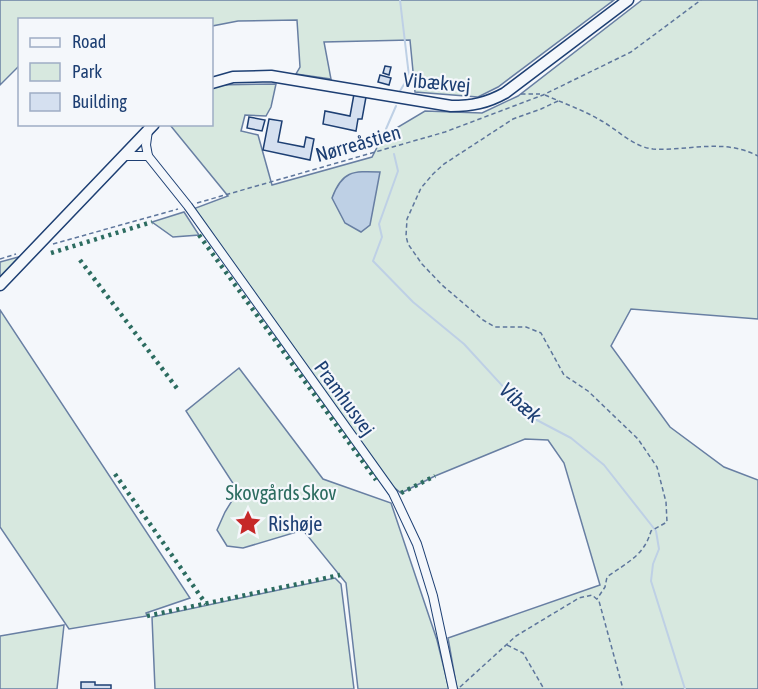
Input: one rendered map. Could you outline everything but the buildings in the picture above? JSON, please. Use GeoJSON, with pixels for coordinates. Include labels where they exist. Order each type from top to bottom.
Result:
{"type":"FeatureCollection","features":[{"type":"Feature","properties":{"kind":"street","name":"Vibækvej"},"geometry":{"type":"LineString","coordinates":[[213,83],[233,77],[271,76],[451,106],[470,106],[490,102],[505,93],[628,0]]}},
{"type":"Feature","properties":{"kind":"street"},"geometry":{"type":"LineString","coordinates":[[0,285],[126,156],[151,127]]}},
{"type":"Feature","properties":{"kind":"street"},"geometry":{"type":"LineString","coordinates":[[126,156],[148,156],[146,145],[151,127]]}},
{"type":"Feature","properties":{"kind":"street","name":"Pramhusvej"},"geometry":{"type":"LineString","coordinates":[[148,156],[188,206],[393,493],[417,544],[433,596],[453,689]]}},
{"type":"Feature","properties":{"kind":"path","name":"Nørreåstien"},"geometry":{"type":"LineString","coordinates":[[0,259],[445,132],[543,95],[631,52],[702,0]]}},
{"type":"Feature","properties":{"kind":"path"},"geometry":{"type":"LineString","coordinates":[[505,93],[543,95],[601,120],[627,138],[651,149],[711,145],[746,150],[758,156]]}},
{"type":"Feature","properties":{"kind":"path"},"geometry":{"type":"LineString","coordinates":[[558,101],[513,119],[432,174],[421,188],[408,219],[406,236],[408,244],[422,264],[442,285],[483,320],[495,327],[526,327],[541,333],[564,375],[588,391],[638,439],[660,473],[666,501],[667,522],[651,531],[650,540],[634,560],[607,577],[605,587],[597,599]]}},
{"type":"Feature","properties":{"kind":"path"},"geometry":{"type":"LineString","coordinates":[[458,689],[516,636],[579,598],[592,595],[597,599],[608,628],[623,689]]}},
{"type":"Feature","properties":{"kind":"path"},"geometry":{"type":"LineString","coordinates":[[506,645],[523,652],[544,689]]}},
{"type":"Feature","properties":{"kind":"green space"},"geometry":{"type":"Polygon","coordinates":[[[0,0],[614,0],[498,87],[478,97],[415,92],[410,40],[324,42],[331,79],[296,74],[300,67],[297,20],[238,21],[213,26],[213,18],[18,18],[18,67],[0,85],[0,0]]]}},
{"type":"Feature","properties":{"kind":"green space"},"geometry":{"type":"Polygon","coordinates":[[[642,0],[758,0],[758,319],[631,309],[611,346],[670,427],[724,467],[758,480],[758,689],[457,689],[448,638],[600,585],[564,463],[548,440],[525,439],[435,476],[401,493],[391,485],[193,209],[228,196],[171,126],[213,126],[213,87],[216,85],[276,84],[271,107],[266,116],[245,115],[241,131],[258,135],[272,185],[372,157],[383,136],[425,111],[482,113],[518,96],[642,0]]]}},
{"type":"Feature","properties":{"kind":"green space"},"geometry":{"type":"Polygon","coordinates":[[[184,212],[199,235],[173,237],[152,222],[184,212]]]}},
{"type":"Feature","properties":{"kind":"green space"},"geometry":{"type":"Polygon","coordinates":[[[22,256],[0,278],[0,262],[22,256]]]}},
{"type":"Feature","properties":{"kind":"green space"},"geometry":{"type":"Polygon","coordinates":[[[0,310],[190,598],[146,613],[147,616],[69,629],[0,527],[0,310]]]}},
{"type":"Feature","properties":{"kind":"green space","name":"Skovgårds Skov"},"geometry":{"type":"Polygon","coordinates":[[[239,368],[323,479],[391,503],[437,640],[449,689],[358,689],[346,583],[303,530],[243,548],[227,546],[217,530],[238,491],[186,411],[239,368]]]}},
{"type":"Feature","properties":{"kind":"green space"},"geometry":{"type":"Polygon","coordinates":[[[335,578],[341,584],[354,689],[155,689],[152,617],[335,578]]]}},
{"type":"Feature","properties":{"kind":"green space"},"geometry":{"type":"Polygon","coordinates":[[[64,625],[57,689],[0,689],[0,636],[64,625]]]}},
{"type":"Feature","properties":{"kind":"water"},"geometry":{"type":"Polygon","coordinates":[[[380,172],[370,225],[361,232],[345,223],[332,198],[340,182],[349,174],[380,172]]]}},
{"type":"Feature","properties":{"kind":"waterway","name":"Vibæk"},"geometry":{"type":"LineString","coordinates":[[400,0],[409,76],[400,91]]}},
{"type":"Feature","properties":{"kind":"waterway","name":"Vibæk"},"geometry":{"type":"LineString","coordinates":[[387,137],[386,129],[396,106]]}},
{"type":"Feature","properties":{"kind":"waterway","name":"Vibæk"},"geometry":{"type":"LineString","coordinates":[[394,154],[398,171],[379,224],[382,237],[373,261],[413,302],[464,344],[531,417],[571,438],[604,465],[656,531],[659,549],[653,564],[651,581],[685,689]]}},
{"type":"Feature","properties":{"kind":"hedge"},"geometry":{"type":"LineString","coordinates":[[51,253],[152,222]]}},
{"type":"Feature","properties":{"kind":"hedge"},"geometry":{"type":"LineString","coordinates":[[199,235],[376,480]]}},
{"type":"Feature","properties":{"kind":"hedge"},"geometry":{"type":"LineString","coordinates":[[80,260],[179,391]]}},
{"type":"Feature","properties":{"kind":"hedge"},"geometry":{"type":"LineString","coordinates":[[115,474],[206,604]]}},
{"type":"Feature","properties":{"kind":"hedge"},"geometry":{"type":"LineString","coordinates":[[401,493],[435,476]]}},
{"type":"Feature","properties":{"kind":"hedge"},"geometry":{"type":"LineString","coordinates":[[147,616],[340,575]]}},
{"type":"Feature","properties":{"kind":"place","name":"Rishøje"},"geometry":{"type":"Point","coordinates":[248,523]}}]}
